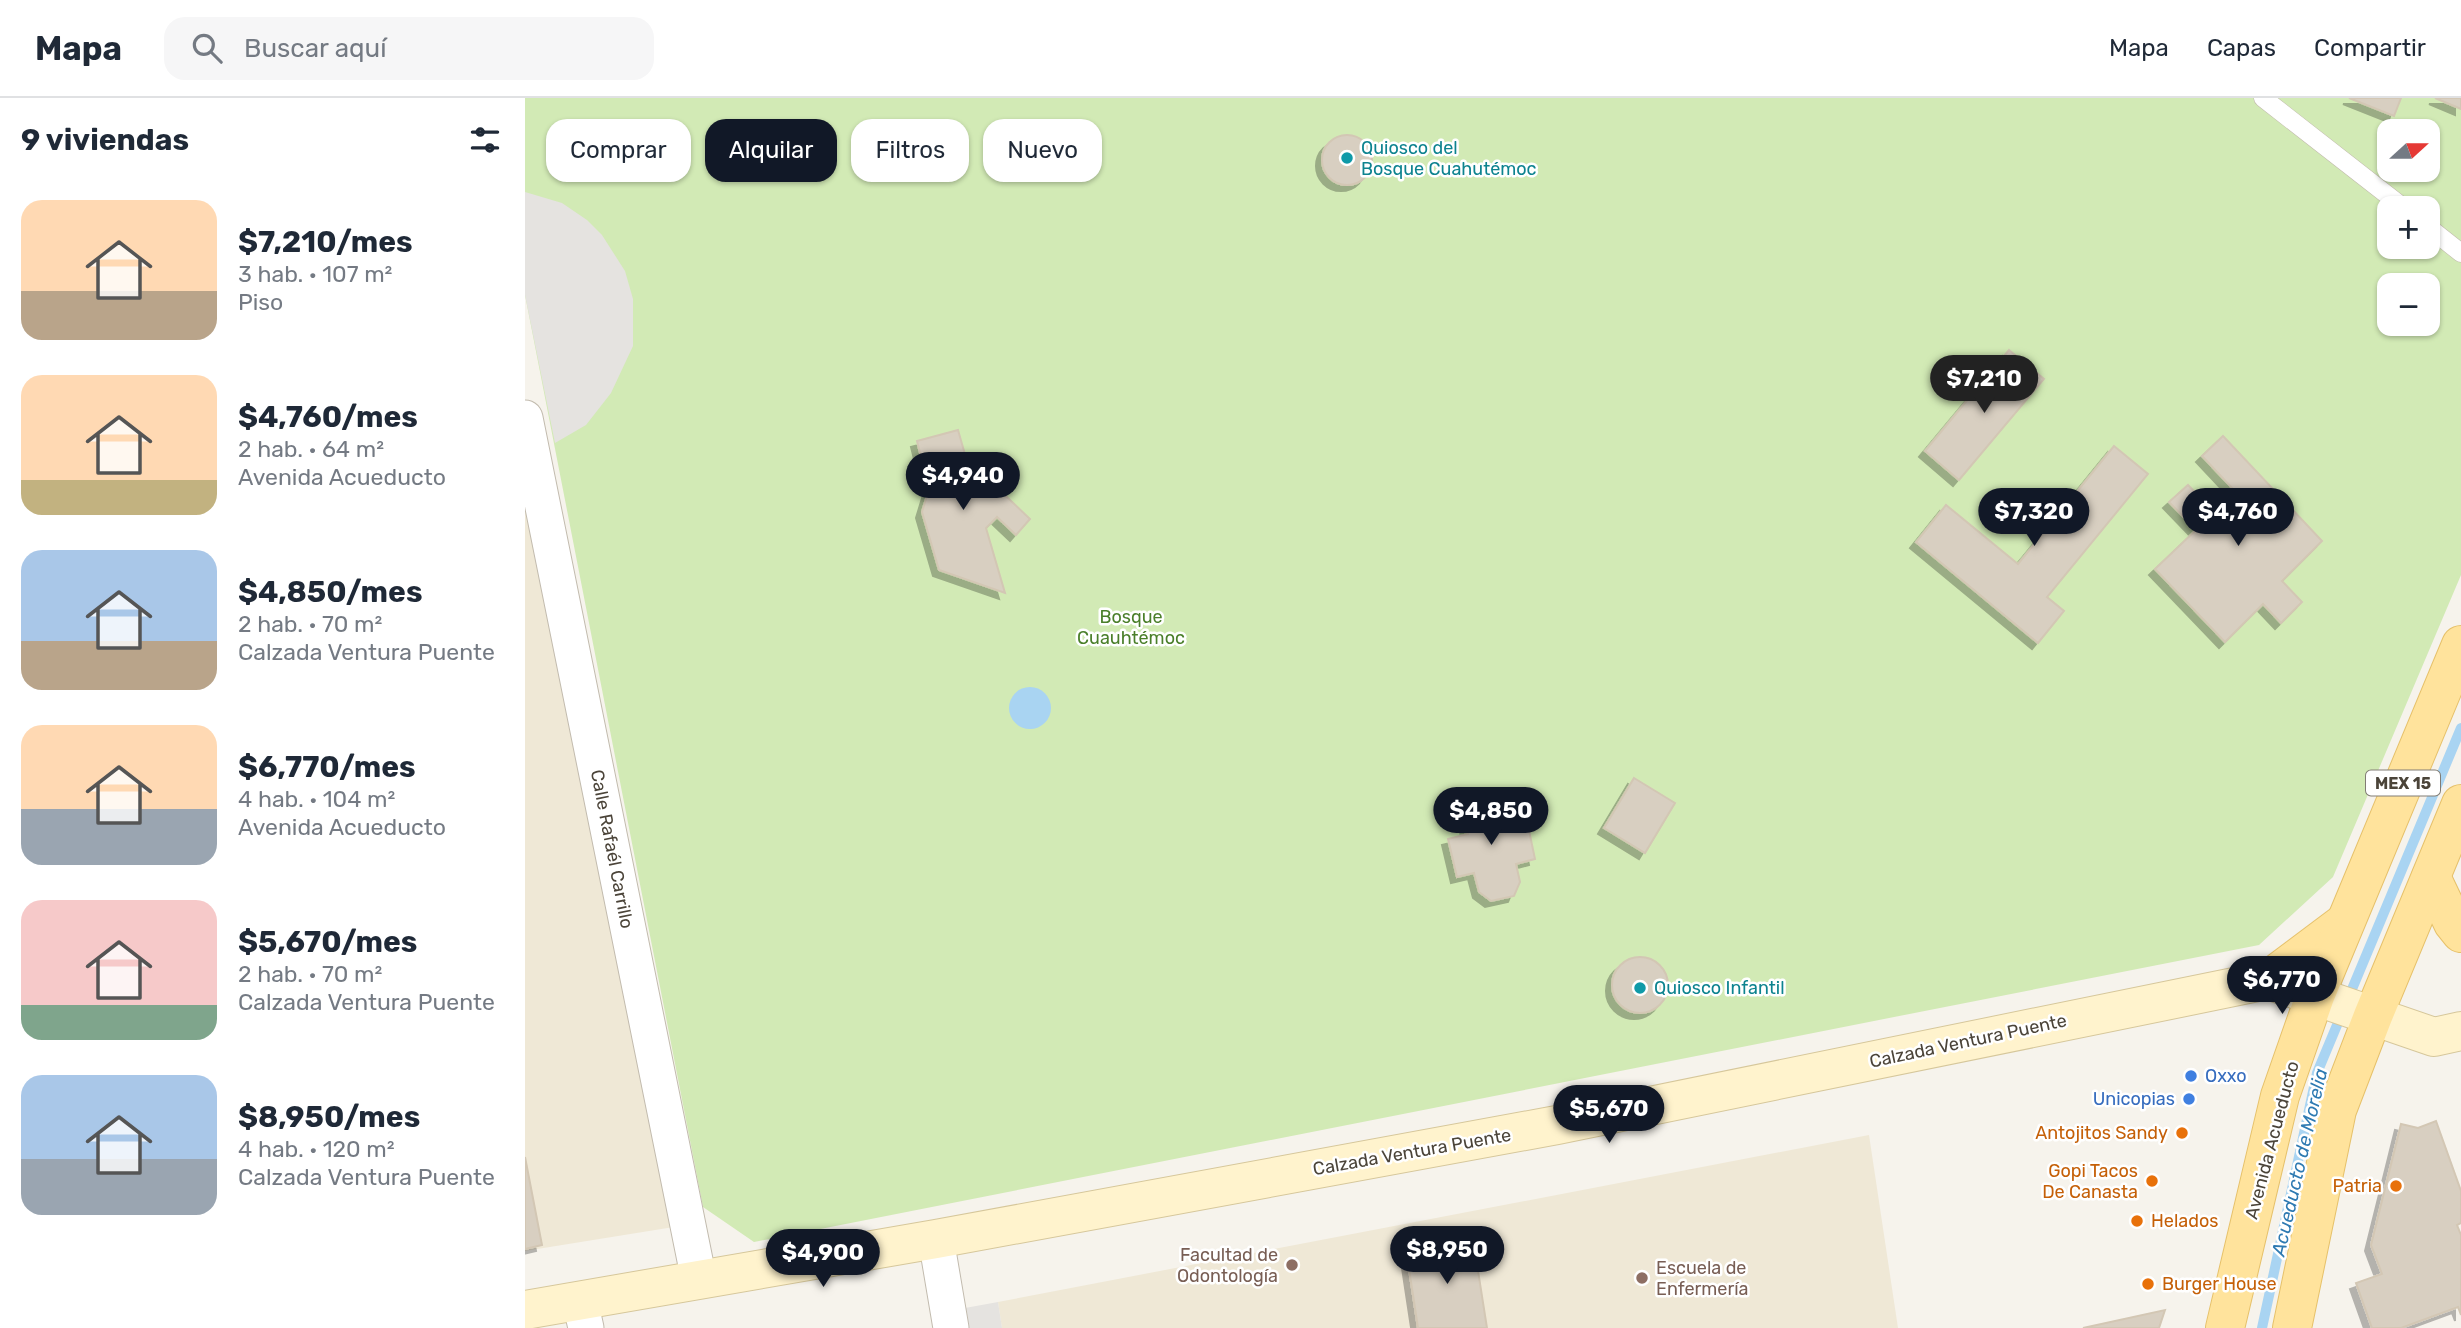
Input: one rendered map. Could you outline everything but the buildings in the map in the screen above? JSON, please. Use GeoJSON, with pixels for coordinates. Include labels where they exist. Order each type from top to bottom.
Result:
{"type":"FeatureCollection","features":[{"type":"Feature","properties":{"kind":"main road","name":"Avenida Acueducto"},"geometry":{"type":"LineString","coordinates":[[2225,1328],[2280,1096],[2315,996],[2461,645]]}},
{"type":"Feature","properties":{"kind":"main road","name":"MEX 15"},"geometry":{"type":"LineString","coordinates":[[2292,1328],[2337,1110],[2461,804]]}},
{"type":"Feature","properties":{"kind":"main road"},"geometry":{"type":"LineString","coordinates":[[2431,877],[2453,923],[2461,933]]}},
{"type":"Feature","properties":{"kind":"main road"},"geometry":{"type":"LineString","coordinates":[[2268,979],[2346,921]]}},
{"type":"Feature","properties":{"kind":"street","name":"Calle Rafaél Carrillo"},"geometry":{"type":"LineString","coordinates":[[525,418],[699,1280]]}},
{"type":"Feature","properties":{"kind":"street","name":"Calzada Ventura Puente"},"geometry":{"type":"LineString","coordinates":[[525,1310],[583,1314],[699,1280],[1557,1125],[2268,979]]}},
{"type":"Feature","properties":{"kind":"street"},"geometry":{"type":"LineString","coordinates":[[2268,979],[2434,1037],[2461,1031]]}},
{"type":"Feature","properties":{"kind":"street"},"geometry":{"type":"LineString","coordinates":[[936,1239],[951,1328]]}},
{"type":"Feature","properties":{"kind":"lane"},"geometry":{"type":"LineString","coordinates":[[2263,98],[2389,196]]}},
{"type":"Feature","properties":{"kind":"lane"},"geometry":{"type":"LineString","coordinates":[[2440,236],[2461,253]]}},
{"type":"Feature","properties":{"kind":"shaded area"},"geometry":{"type":"Polygon","coordinates":[[[525,192],[562,203],[587,220],[602,235],[625,271],[633,299],[633,346],[611,393],[586,425],[555,443],[525,295],[525,192]]]}},
{"type":"Feature","properties":{"kind":"shaded area"},"geometry":{"type":"Polygon","coordinates":[[[525,442],[680,1226],[525,1251],[525,442]]]}},
{"type":"Feature","properties":{"kind":"shaded area","name":"Escuela de Enfermería"},"geometry":{"type":"Polygon","coordinates":[[[1869,1135],[1898,1328],[1002,1328],[998,1302],[1869,1135]]]}},
{"type":"Feature","properties":{"kind":"shaded area"},"geometry":{"type":"Polygon","coordinates":[[[998,1302],[1002,1328],[968,1328],[965,1308],[998,1302]]]}},
{"type":"Feature","properties":{"kind":"green space","name":"Bosque Cuauhtémoc"},"geometry":{"type":"Polygon","coordinates":[[[525,98],[2461,98],[2461,575],[2333,877],[2259,945],[754,1242],[703,1207],[525,295],[525,98]]]}},
{"type":"Feature","properties":{"kind":"water"},"geometry":{"type":"Polygon","coordinates":[[[1030,687],[1045,693],[1051,708],[1045,723],[1030,729],[1015,723],[1009,708],[1015,693],[1030,687]]]}},
{"type":"Feature","properties":{"kind":"waterway","name":"Acueducto de Morelia"},"geometry":{"type":"LineString","coordinates":[[2262,1328],[2317,1073],[2461,728]]}},
{"type":"Feature","properties":{"kind":"place","name":"Quiosco del Bosque Cuahutémoc"},"geometry":{"type":"Point","coordinates":[1347,158]}},
{"type":"Feature","properties":{"kind":"place","name":"Quiosco Infantil"},"geometry":{"type":"Point","coordinates":[1640,988]}},
{"type":"Feature","properties":{"kind":"place","name":"Oxxo"},"geometry":{"type":"Point","coordinates":[2191,1076]}},
{"type":"Feature","properties":{"kind":"place","name":"Unicopias"},"geometry":{"type":"Point","coordinates":[2189,1099]}},
{"type":"Feature","properties":{"kind":"place","name":"Antojitos Sandy"},"geometry":{"type":"Point","coordinates":[2182,1133]}},
{"type":"Feature","properties":{"kind":"place","name":"Gopi Tacos De Canasta"},"geometry":{"type":"Point","coordinates":[2152,1181]}},
{"type":"Feature","properties":{"kind":"place","name":"Patria"},"geometry":{"type":"Point","coordinates":[2396,1186]}},
{"type":"Feature","properties":{"kind":"place","name":"Helados"},"geometry":{"type":"Point","coordinates":[2137,1221]}},
{"type":"Feature","properties":{"kind":"place","name":"Facultad de Odontología"},"geometry":{"type":"Point","coordinates":[1292,1265]}},
{"type":"Feature","properties":{"kind":"place","name":"Escuela de Enfermería"},"geometry":{"type":"Point","coordinates":[1642,1278]}},
{"type":"Feature","properties":{"kind":"place","name":"Burger House"},"geometry":{"type":"Point","coordinates":[2148,1284]}}]}
